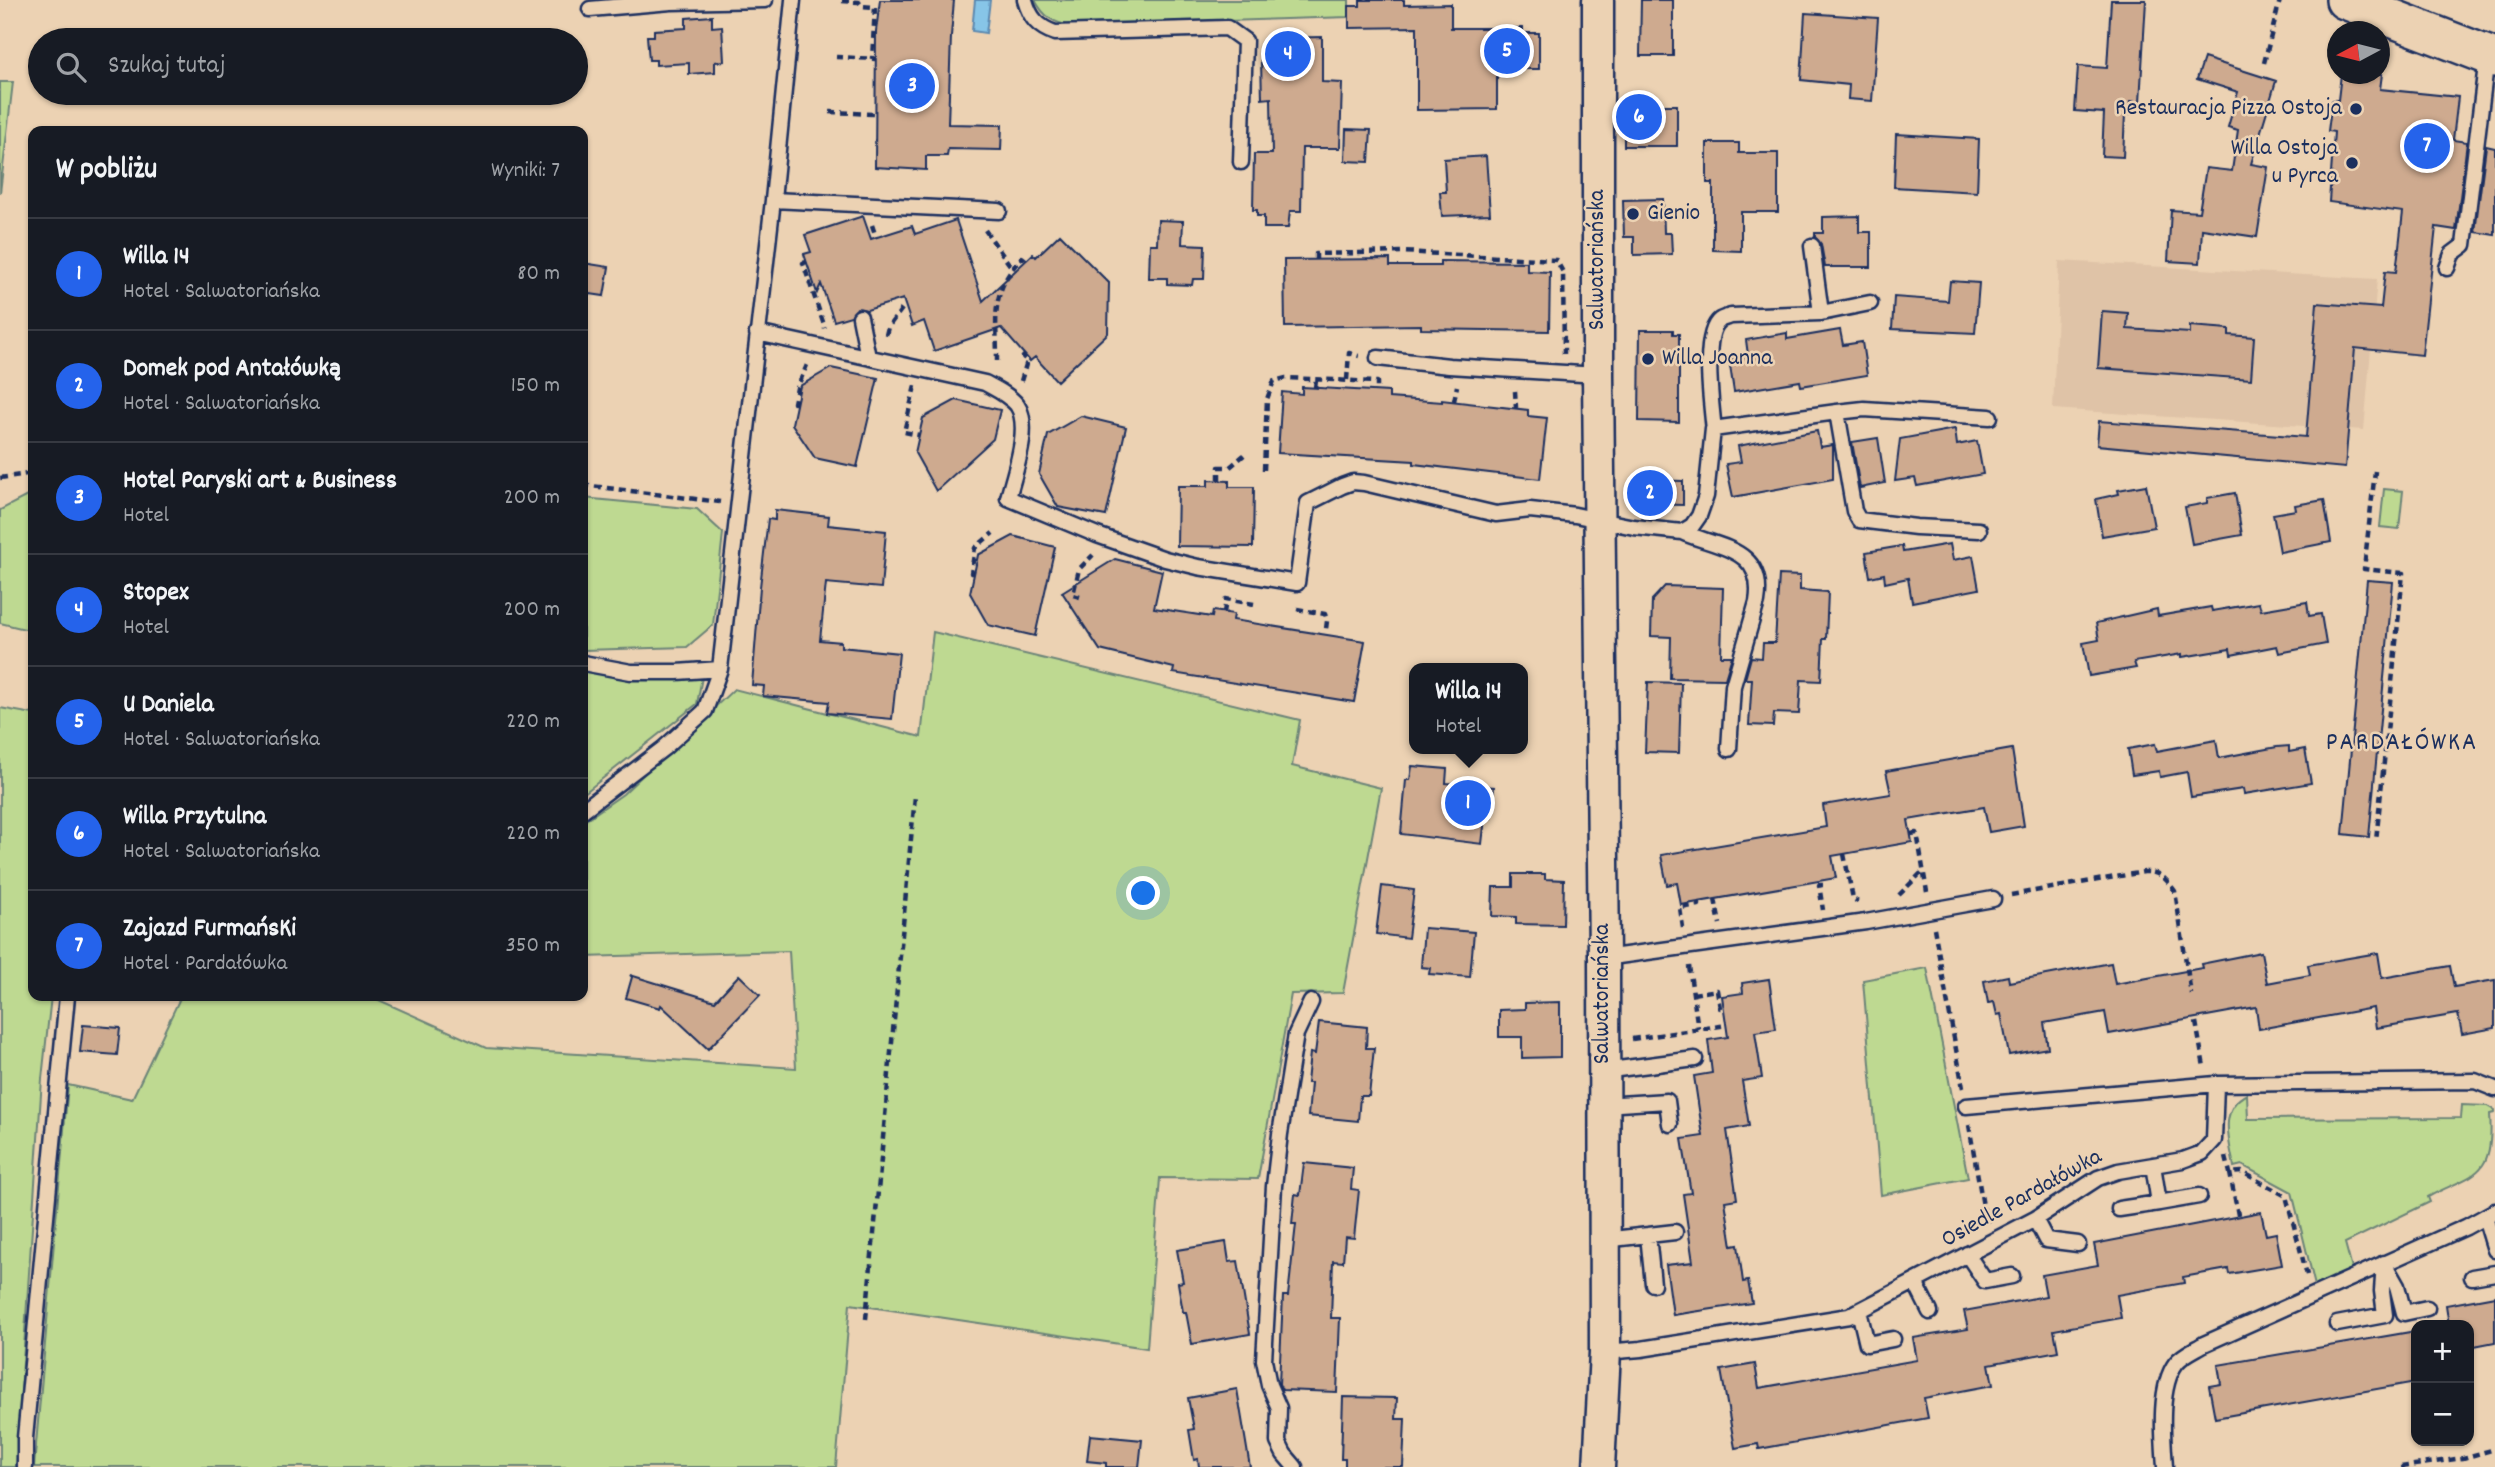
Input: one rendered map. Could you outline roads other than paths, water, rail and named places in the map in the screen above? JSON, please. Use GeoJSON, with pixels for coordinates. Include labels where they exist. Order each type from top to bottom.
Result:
{"type":"FeatureCollection","features":[{"type":"Feature","properties":{"kind":"street","name":"Salwatoriańska"},"geometry":{"type":"LineString","coordinates":[[1598,0],[1605,1352],[1599,1467]]}},
{"type":"Feature","properties":{"kind":"street"},"geometry":{"type":"LineString","coordinates":[[2345,0],[2392,9],[2491,57]]}},
{"type":"Feature","properties":{"kind":"lane"},"geometry":{"type":"LineString","coordinates":[[590,9],[671,2],[765,0]]}},
{"type":"Feature","properties":{"kind":"lane"},"geometry":{"type":"LineString","coordinates":[[588,806],[664,748],[705,711],[720,669],[774,200],[793,0]]}},
{"type":"Feature","properties":{"kind":"lane"},"geometry":{"type":"LineString","coordinates":[[1025,0],[1035,21],[1055,33],[1227,28],[1245,41],[1241,162]]}},
{"type":"Feature","properties":{"kind":"lane"},"geometry":{"type":"LineString","coordinates":[[2447,268],[2452,254],[2464,245],[2491,57]]}},
{"type":"Feature","properties":{"kind":"lane"},"geometry":{"type":"LineString","coordinates":[[774,200],[999,211]]}},
{"type":"Feature","properties":{"kind":"lane"},"geometry":{"type":"LineString","coordinates":[[1812,246],[1821,313]]}},
{"type":"Feature","properties":{"kind":"lane"},"geometry":{"type":"LineString","coordinates":[[1682,532],[1692,526],[1699,516],[1706,496],[1714,431],[1709,350],[1712,332],[1720,320],[1731,316],[1821,313],[1870,303]]}},
{"type":"Feature","properties":{"kind":"lane"},"geometry":{"type":"LineString","coordinates":[[860,317],[874,358]]}},
{"type":"Feature","properties":{"kind":"lane"},"geometry":{"type":"LineString","coordinates":[[757,333],[985,383],[1015,402],[1020,410],[1020,456],[1008,498],[1127,547],[1198,568],[1297,583],[1308,503],[1353,482],[1496,514],[1530,510],[1682,532],[1736,552],[1752,565],[1759,589],[1737,663],[1729,749]]}},
{"type":"Feature","properties":{"kind":"lane"},"geometry":{"type":"LineString","coordinates":[[1378,358],[1448,366],[1598,375]]}},
{"type":"Feature","properties":{"kind":"lane"},"geometry":{"type":"LineString","coordinates":[[1714,431],[1713,429],[1864,410],[1990,417]]}},
{"type":"Feature","properties":{"kind":"lane"},"geometry":{"type":"LineString","coordinates":[[1837,412],[1854,511],[1859,520],[1916,527],[1979,530]]}},
{"type":"Feature","properties":{"kind":"lane"},"geometry":{"type":"LineString","coordinates":[[588,664],[631,672],[720,669]]}},
{"type":"Feature","properties":{"kind":"lane"},"geometry":{"type":"LineString","coordinates":[[1604,958],[1866,922],[1993,899]]}},
{"type":"Feature","properties":{"kind":"lane"},"geometry":{"type":"LineString","coordinates":[[25,1467],[67,1001]]}},
{"type":"Feature","properties":{"kind":"lane"},"geometry":{"type":"LineString","coordinates":[[1295,1467],[1278,1442],[1279,1408],[1269,1385],[1265,1360],[1274,1186],[1280,1134],[1296,1034],[1311,1002]]}},
{"type":"Feature","properties":{"kind":"lane"},"geometry":{"type":"LineString","coordinates":[[1603,1070],[1695,1059]]}},
{"type":"Feature","properties":{"kind":"lane"},"geometry":{"type":"LineString","coordinates":[[1966,1106],[2211,1084],[2475,1081],[2495,1089]]}},
{"type":"Feature","properties":{"kind":"lane","name":"Osiedle Pardałówka"},"geometry":{"type":"LineString","coordinates":[[1605,1352],[1642,1349],[1849,1316],[2035,1219],[2098,1178],[2118,1171],[2183,1160],[2202,1153],[2214,1140],[2216,1125],[2211,1084]]}},
{"type":"Feature","properties":{"kind":"lane"},"geometry":{"type":"LineString","coordinates":[[1603,1105],[1667,1101],[1670,1124]]}},
{"type":"Feature","properties":{"kind":"lane"},"geometry":{"type":"LineString","coordinates":[[2153,1165],[2159,1202]]}},
{"type":"Feature","properties":{"kind":"lane"},"geometry":{"type":"LineString","coordinates":[[2119,1209],[2199,1196]]}},
{"type":"Feature","properties":{"kind":"lane"},"geometry":{"type":"LineString","coordinates":[[2165,1467],[2164,1399],[2177,1361],[2204,1344],[2490,1214],[2495,1250]]}},
{"type":"Feature","properties":{"kind":"lane"},"geometry":{"type":"LineString","coordinates":[[2035,1219],[2046,1240],[2078,1244]]}},
{"type":"Feature","properties":{"kind":"lane"},"geometry":{"type":"LineString","coordinates":[[1604,1240],[1675,1232]]}},
{"type":"Feature","properties":{"kind":"lane"},"geometry":{"type":"LineString","coordinates":[[1648,1235],[1653,1284]]}},
{"type":"Feature","properties":{"kind":"lane"},"geometry":{"type":"LineString","coordinates":[[1967,1254],[1985,1281],[2012,1276]]}},
{"type":"Feature","properties":{"kind":"lane"},"geometry":{"type":"LineString","coordinates":[[2384,1263],[2398,1286],[2404,1313],[2427,1308]]}},
{"type":"Feature","properties":{"kind":"lane"},"geometry":{"type":"LineString","coordinates":[[2337,1324],[2385,1315],[2382,1292],[2384,1263]]}},
{"type":"Feature","properties":{"kind":"lane"},"geometry":{"type":"LineString","coordinates":[[2472,1277],[2495,1273]]}},
{"type":"Feature","properties":{"kind":"lane"},"geometry":{"type":"LineString","coordinates":[[1915,1282],[1930,1312]]}},
{"type":"Feature","properties":{"kind":"lane"},"geometry":{"type":"LineString","coordinates":[[1859,1311],[1867,1344],[1893,1339]]}},
{"type":"Feature","properties":{"kind":"water"},"geometry":{"type":"Polygon","coordinates":[[[975,0],[990,0],[986,33],[972,31],[975,0]]]}},
{"type":"Feature","properties":{"kind":"place","name":"U Daniela"},"geometry":{"type":"Point","coordinates":[1507,51]}},
{"type":"Feature","properties":{"kind":"place","name":"Stopex"},"geometry":{"type":"Point","coordinates":[1288,54]}},
{"type":"Feature","properties":{"kind":"place","name":"Hotel Paryski art & Business"},"geometry":{"type":"Point","coordinates":[912,86]}},
{"type":"Feature","properties":{"kind":"place","name":"Restauracja Pizza Ostoja"},"geometry":{"type":"Point","coordinates":[2356,109]}},
{"type":"Feature","properties":{"kind":"place","name":"Willa Przytulna"},"geometry":{"type":"Point","coordinates":[1639,117]}},
{"type":"Feature","properties":{"kind":"place","name":"Zajazd FurmańsKi"},"geometry":{"type":"Point","coordinates":[2427,146]}},
{"type":"Feature","properties":{"kind":"place","name":"Willa Ostoja u Pyrca"},"geometry":{"type":"Point","coordinates":[2352,163]}},
{"type":"Feature","properties":{"kind":"place","name":"Gienio"},"geometry":{"type":"Point","coordinates":[1633,214]}},
{"type":"Feature","properties":{"kind":"place","name":"Willa Joanna"},"geometry":{"type":"Point","coordinates":[1648,359]}},
{"type":"Feature","properties":{"kind":"place","name":"Domek pod Antałówką"},"geometry":{"type":"Point","coordinates":[1650,493]}},
{"type":"Feature","properties":{"kind":"place","name":"Willa 14"},"geometry":{"type":"Point","coordinates":[1468,803]}},
{"type":"Feature","properties":{"kind":"district","name":"PARDAŁÓWKA"},"geometry":{"type":"Point","coordinates":[2402,743]}}]}
